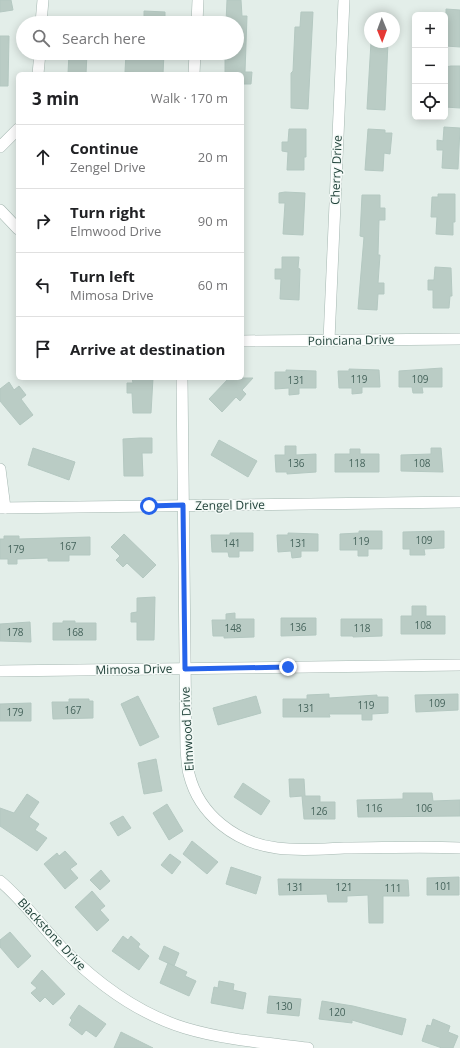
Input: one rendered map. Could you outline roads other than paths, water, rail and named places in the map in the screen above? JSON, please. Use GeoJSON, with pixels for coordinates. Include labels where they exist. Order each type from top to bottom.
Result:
{"type":"FeatureCollection","features":[{"type":"Feature","properties":{"kind":"street"},"geometry":{"type":"LineString","coordinates":[[41,16],[42,0]]}},
{"type":"Feature","properties":{"kind":"street"},"geometry":{"type":"LineString","coordinates":[[197,16],[198,0]]}},
{"type":"Feature","properties":{"kind":"street","name":"Cherry Drive"},"geometry":{"type":"LineString","coordinates":[[329,340],[344,0]]}},
{"type":"Feature","properties":{"kind":"street"},"geometry":{"type":"LineString","coordinates":[[38,72],[39,60]]}},
{"type":"Feature","properties":{"kind":"street"},"geometry":{"type":"LineString","coordinates":[[194,72],[195,60]]}},
{"type":"Feature","properties":{"kind":"street"},"geometry":{"type":"LineString","coordinates":[[0,148],[16,131]]}},
{"type":"Feature","properties":{"kind":"street"},"geometry":{"type":"LineString","coordinates":[[0,210],[16,227]]}},
{"type":"Feature","properties":{"kind":"street","name":"Poinciana Drive"},"geometry":{"type":"LineString","coordinates":[[244,341],[460,338]]}},
{"type":"Feature","properties":{"kind":"street","name":"Elmwood Drive"},"geometry":{"type":"LineString","coordinates":[[182,380],[186,750],[189,774],[193,788],[203,805],[214,819],[231,832],[245,840],[260,845],[289,849],[460,848]]}},
{"type":"Feature","properties":{"kind":"street"},"geometry":{"type":"LineString","coordinates":[[0,469],[2,508]]}},
{"type":"Feature","properties":{"kind":"street","name":"Zengel Drive"},"geometry":{"type":"LineString","coordinates":[[2,508],[460,502]]}},
{"type":"Feature","properties":{"kind":"street","name":"Mimosa Drive"},"geometry":{"type":"LineString","coordinates":[[0,671],[460,665]]}},
{"type":"Feature","properties":{"kind":"street","name":"Blackstone Drive"},"geometry":{"type":"LineString","coordinates":[[0,881],[14,893],[64,949],[86,971],[130,1002],[184,1028],[224,1038],[308,1048]]}}]}
